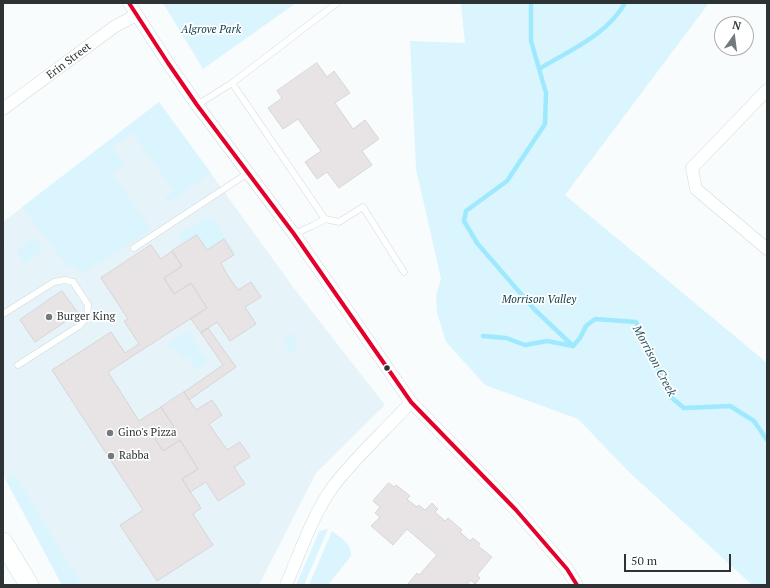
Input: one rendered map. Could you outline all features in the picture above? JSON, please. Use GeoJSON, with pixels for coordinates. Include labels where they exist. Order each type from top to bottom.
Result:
{"type":"FeatureCollection","features":[{"type":"Feature","properties":{"kind":"main road"},"geometry":{"type":"LineString","coordinates":[[3,542],[29,585]]}},
{"type":"Feature","properties":{"kind":"street"},"geometry":{"type":"LineString","coordinates":[[129,3],[197,105],[294,234],[411,402],[516,510],[567,569],[577,585]]}},
{"type":"Feature","properties":{"kind":"street","name":"Erin Street"},"geometry":{"type":"LineString","coordinates":[[3,109],[114,27],[136,15]]}},
{"type":"Feature","properties":{"kind":"street"},"geometry":{"type":"LineString","coordinates":[[767,90],[692,168],[696,189],[767,249]]}},
{"type":"Feature","properties":{"kind":"street"},"geometry":{"type":"LineString","coordinates":[[286,585],[318,511],[332,488],[347,469],[411,402]]}},
{"type":"Feature","properties":{"kind":"lane"},"geometry":{"type":"LineString","coordinates":[[197,105],[232,83],[337,3]]}},
{"type":"Feature","properties":{"kind":"lane"},"geometry":{"type":"LineString","coordinates":[[232,83],[325,219]]}},
{"type":"Feature","properties":{"kind":"lane"},"geometry":{"type":"LineString","coordinates":[[134,248],[248,173]]}},
{"type":"Feature","properties":{"kind":"lane"},"geometry":{"type":"LineString","coordinates":[[294,234],[325,219],[339,222],[363,207],[404,272]]}},
{"type":"Feature","properties":{"kind":"lane"},"geometry":{"type":"LineString","coordinates":[[3,314],[54,282],[65,280],[73,282],[88,305],[87,317],[79,326],[18,365]]}},
{"type":"Feature","properties":{"kind":"shaded area"},"geometry":{"type":"Polygon","coordinates":[[[159,102],[296,291],[385,405],[316,473],[259,585],[62,585],[3,475],[3,249],[5,247],[3,245],[3,222],[159,102]]]}},
{"type":"Feature","properties":{"kind":"green space","name":"Algrove Park"},"geometry":{"type":"Polygon","coordinates":[[[163,3],[296,3],[203,69],[163,3]]]}},
{"type":"Feature","properties":{"kind":"green space","name":"Morrison Valley"},"geometry":{"type":"Polygon","coordinates":[[[459,3],[709,3],[565,195],[767,363],[767,585],[752,585],[628,471],[578,419],[485,385],[446,342],[437,313],[436,296],[441,279],[416,169],[410,41],[465,43],[461,5],[459,3]]]}},
{"type":"Feature","properties":{"kind":"green space"},"geometry":{"type":"Polygon","coordinates":[[[159,102],[211,173],[168,203],[164,198],[174,191],[132,133],[112,147],[124,164],[112,173],[152,230],[81,274],[77,268],[71,266],[68,267],[22,207],[159,102]]]}},
{"type":"Feature","properties":{"kind":"green space"},"geometry":{"type":"Polygon","coordinates":[[[208,217],[215,220],[236,254],[234,255],[207,250],[197,235],[183,245],[177,235],[208,217]]]}},
{"type":"Feature","properties":{"kind":"green space"},"geometry":{"type":"Polygon","coordinates":[[[34,237],[44,249],[25,264],[16,251],[34,237]]]}},
{"type":"Feature","properties":{"kind":"green space"},"geometry":{"type":"Polygon","coordinates":[[[187,331],[209,362],[197,370],[187,356],[183,358],[176,348],[171,350],[167,345],[187,331]]]}},
{"type":"Feature","properties":{"kind":"green space"},"geometry":{"type":"Polygon","coordinates":[[[294,333],[298,342],[291,354],[283,341],[294,333]]]}},
{"type":"Feature","properties":{"kind":"green space"},"geometry":{"type":"Polygon","coordinates":[[[15,475],[82,585],[62,585],[6,480],[15,475]]]}},
{"type":"Feature","properties":{"kind":"green space"},"geometry":{"type":"Polygon","coordinates":[[[328,529],[304,585],[296,585],[319,532],[328,529]]]}},
{"type":"Feature","properties":{"kind":"green space"},"geometry":{"type":"Polygon","coordinates":[[[332,531],[348,545],[351,556],[328,585],[309,585],[332,531]]]}},
{"type":"Feature","properties":{"kind":"building"},"geometry":{"type":"Polygon","coordinates":[[[317,63],[327,77],[334,71],[350,93],[335,103],[353,129],[365,120],[379,139],[362,151],[372,165],[339,188],[327,172],[317,179],[305,162],[321,151],[298,119],[283,129],[268,108],[282,98],[277,91],[317,63]]]}},
{"type":"Feature","properties":{"kind":"building"},"geometry":{"type":"Polygon","coordinates":[[[197,235],[207,250],[224,239],[234,255],[221,263],[228,276],[238,290],[251,282],[261,297],[245,307],[256,324],[230,341],[217,322],[201,333],[191,319],[207,308],[191,283],[174,294],[164,278],[182,266],[172,251],[197,235]]]}},
{"type":"Feature","properties":{"kind":"building"},"geometry":{"type":"Polygon","coordinates":[[[151,245],[161,259],[172,251],[182,266],[164,278],[174,294],[191,283],[207,308],[108,372],[139,421],[161,407],[174,427],[155,439],[163,451],[180,440],[198,469],[182,479],[201,508],[193,514],[213,545],[157,581],[120,525],[143,510],[52,370],[111,332],[125,353],[139,344],[124,321],[128,319],[101,278],[151,245]]]}},
{"type":"Feature","properties":{"kind":"building","name":"Burger King"},"geometry":{"type":"Polygon","coordinates":[[[62,291],[78,313],[35,342],[20,320],[62,291]]]}},
{"type":"Feature","properties":{"kind":"building"},"geometry":{"type":"Polygon","coordinates":[[[208,328],[236,367],[189,400],[184,392],[223,365],[201,333],[208,328]]]}},
{"type":"Feature","properties":{"kind":"building"},"geometry":{"type":"Polygon","coordinates":[[[184,392],[196,410],[212,400],[222,415],[209,424],[227,450],[240,442],[250,457],[234,467],[245,484],[218,501],[206,482],[190,492],[182,479],[198,469],[180,440],[163,451],[155,439],[174,427],[161,407],[184,392]]]}},
{"type":"Feature","properties":{"kind":"building"},"geometry":{"type":"Polygon","coordinates":[[[389,483],[394,487],[396,485],[410,496],[407,499],[417,507],[419,505],[425,510],[432,503],[438,509],[435,512],[445,521],[448,518],[462,530],[460,532],[470,541],[473,538],[480,544],[478,546],[492,557],[477,575],[480,578],[475,584],[471,580],[467,585],[407,585],[417,573],[419,575],[437,555],[407,529],[393,545],[371,526],[380,517],[375,513],[380,507],[373,501],[389,483]]]}},
{"type":"Feature","properties":{"kind":"waterway","name":"Morrison Creek"},"geometry":{"type":"LineString","coordinates":[[531,3],[531,41],[546,93],[545,124],[507,181],[466,211],[464,221],[477,243],[534,309],[573,346],[580,338],[586,326],[595,319],[636,322],[672,398],[684,408],[730,406],[754,421],[767,440]]}},
{"type":"Feature","properties":{"kind":"waterway"},"geometry":{"type":"LineString","coordinates":[[539,69],[598,33],[608,24],[625,3]]}},
{"type":"Feature","properties":{"kind":"waterway"},"geometry":{"type":"LineString","coordinates":[[483,336],[506,338],[525,345],[547,341],[573,346]]}},
{"type":"Feature","properties":{"kind":"transit line"},"geometry":{"type":"LineString","coordinates":[[129,3],[197,105],[294,234],[411,402],[516,510],[567,569],[577,585]]}},
{"type":"Feature","properties":{"kind":"place","name":"Burger King"},"geometry":{"type":"Point","coordinates":[49,317]}},
{"type":"Feature","properties":{"kind":"place","name":"Gino's Pizza"},"geometry":{"type":"Point","coordinates":[110,433]}},
{"type":"Feature","properties":{"kind":"place","name":"Rabba"},"geometry":{"type":"Point","coordinates":[111,456]}}]}
